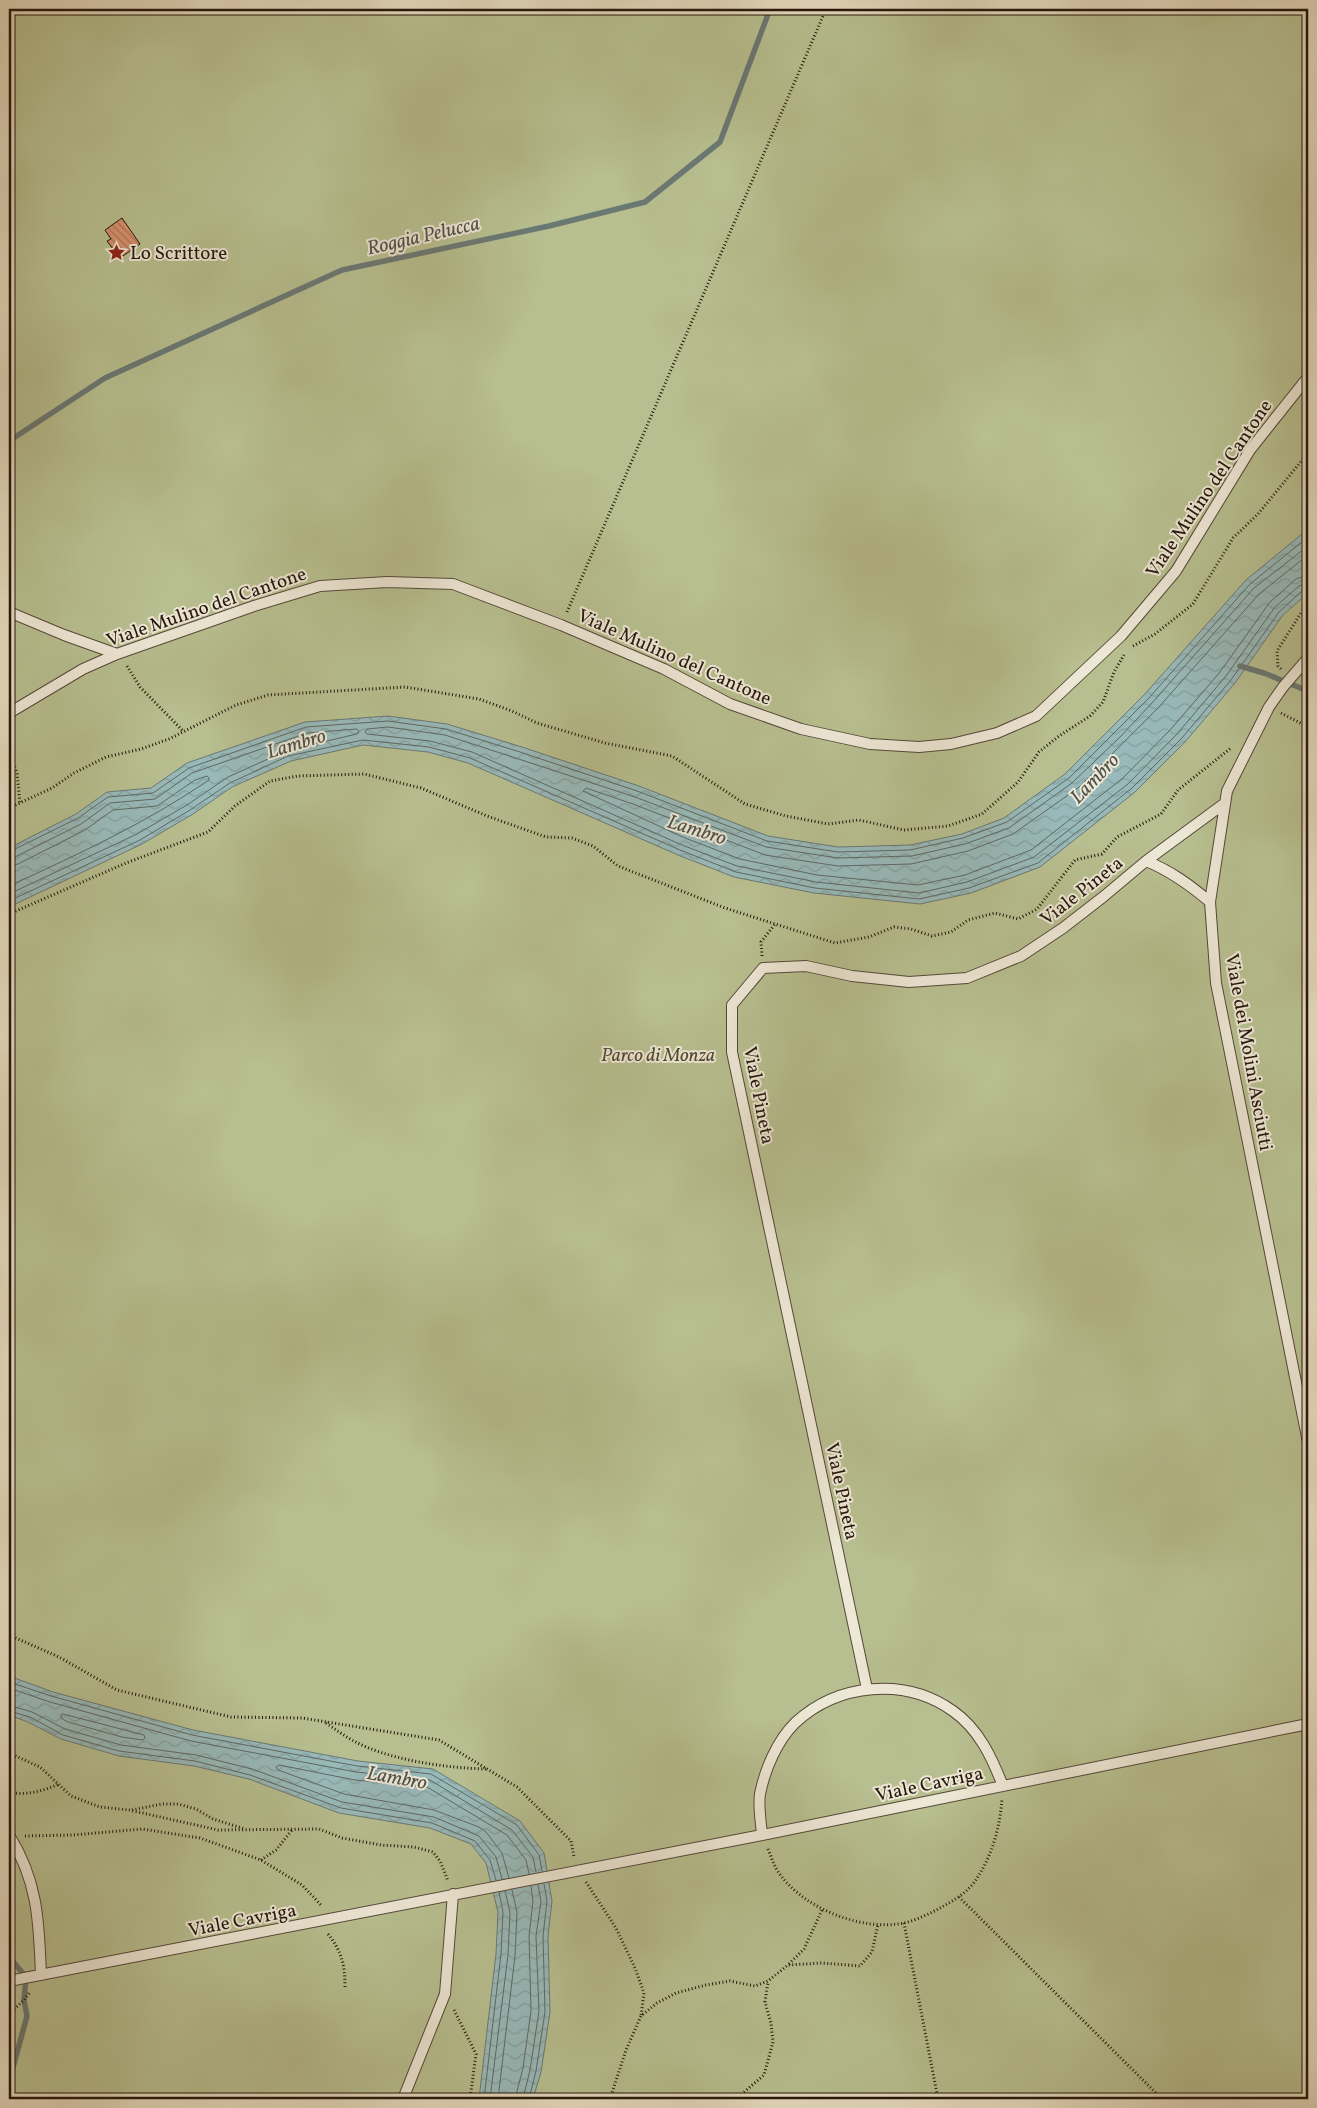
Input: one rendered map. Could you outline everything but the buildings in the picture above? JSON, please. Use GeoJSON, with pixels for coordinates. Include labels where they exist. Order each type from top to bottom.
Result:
{"type":"FeatureCollection","features":[{"type":"Feature","properties":{"kind":"lane","name":"Viale Mulino del Cantone"},"geometry":{"type":"LineString","coordinates":[[9,713],[83,669],[117,654],[254,606],[320,586],[387,582],[453,584],[561,624],[664,669],[730,704],[801,729],[870,744],[919,747],[951,744],[997,733],[1036,716],[1121,636],[1176,571],[1250,450],[1308,377]]}},
{"type":"Feature","properties":{"kind":"lane"},"geometry":{"type":"LineString","coordinates":[[9,612],[64,635],[117,654]]}},
{"type":"Feature","properties":{"kind":"lane","name":"Viale dei Molini Asciutti"},"geometry":{"type":"LineString","coordinates":[[1308,658],[1290,678],[1269,707],[1227,791],[1210,902],[1216,983],[1308,1442]]}},
{"type":"Feature","properties":{"kind":"lane","name":"Viale Pineta"},"geometry":{"type":"LineString","coordinates":[[867,1689],[732,1052],[732,1005],[763,968],[806,966],[852,976],[909,982],[967,978],[1021,956],[1103,898],[1146,861],[1225,803]]}},
{"type":"Feature","properties":{"kind":"lane"},"geometry":{"type":"LineString","coordinates":[[1146,861],[1165,868],[1187,882],[1210,902]]}},
{"type":"Feature","properties":{"kind":"lane"},"geometry":{"type":"LineString","coordinates":[[762,1835],[760,1795],[771,1756],[795,1723],[828,1700],[867,1689],[897,1689],[920,1695],[953,1711],[976,1732],[992,1758],[1003,1786]]}},
{"type":"Feature","properties":{"kind":"lane","name":"Viale Cavriga"},"geometry":{"type":"LineString","coordinates":[[9,1981],[762,1835],[1308,1724]]}},
{"type":"Feature","properties":{"kind":"lane"},"geometry":{"type":"LineString","coordinates":[[9,1836],[29,1871],[39,1920],[41,1974]]}},
{"type":"Feature","properties":{"kind":"lane"},"geometry":{"type":"LineString","coordinates":[[403,2099],[445,1994],[453,1894]]}},
{"type":"Feature","properties":{"kind":"path"},"geometry":{"type":"LineString","coordinates":[[561,624],[826,9]]}},
{"type":"Feature","properties":{"kind":"path"},"geometry":{"type":"LineString","coordinates":[[9,808],[20,804],[106,757],[150,746],[169,739],[236,705],[268,695],[405,687],[479,699],[512,710],[537,723],[596,741],[672,756],[745,804],[786,816],[828,824],[859,820],[904,830],[948,826],[982,814],[1018,782],[1039,752],[1059,736],[1090,716],[1103,702],[1114,672],[1129,648],[1156,634],[1193,604],[1233,538],[1258,514],[1308,453]]}},
{"type":"Feature","properties":{"kind":"path"},"geometry":{"type":"LineString","coordinates":[[1277,652],[1301,613],[1308,610]]}},
{"type":"Feature","properties":{"kind":"path"},"geometry":{"type":"LineString","coordinates":[[117,654],[140,688],[183,731]]}},
{"type":"Feature","properties":{"kind":"path"},"geometry":{"type":"LineString","coordinates":[[1269,707],[1308,727]]}},
{"type":"Feature","properties":{"kind":"path"},"geometry":{"type":"LineString","coordinates":[[9,914],[126,863],[208,832],[235,806],[270,781],[298,776],[364,774],[421,788],[546,837],[572,838],[593,846],[618,866],[725,908],[834,942],[869,937],[894,927],[911,929],[932,936],[951,932],[968,920],[995,913],[1018,918],[1037,909],[1075,860],[1102,854],[1117,837],[1160,814],[1178,790],[1232,747]]}},
{"type":"Feature","properties":{"kind":"path"},"geometry":{"type":"LineString","coordinates":[[9,754],[17,772],[20,804]]}},
{"type":"Feature","properties":{"kind":"path"},"geometry":{"type":"LineString","coordinates":[[763,968],[761,942],[775,924]]}},
{"type":"Feature","properties":{"kind":"path"},"geometry":{"type":"LineString","coordinates":[[9,1635],[59,1658],[117,1690],[231,1717],[302,1718],[439,1740],[517,1787],[571,1842],[577,1871],[616,1928],[644,1993],[641,2016],[626,2050],[610,2099]]}},
{"type":"Feature","properties":{"kind":"path"},"geometry":{"type":"LineString","coordinates":[[324,1722],[353,1741],[383,1752],[453,1768],[487,1769]]}},
{"type":"Feature","properties":{"kind":"path"},"geometry":{"type":"LineString","coordinates":[[9,1753],[40,1766],[71,1796],[100,1807],[129,1810],[218,1830],[319,1829],[342,1838],[381,1845],[414,1847],[433,1852],[453,1894]]}},
{"type":"Feature","properties":{"kind":"path"},"geometry":{"type":"LineString","coordinates":[[9,1792],[20,1794],[48,1789],[59,1784]]}},
{"type":"Feature","properties":{"kind":"path"},"geometry":{"type":"LineString","coordinates":[[762,1835],[777,1870],[798,1895],[822,1910],[848,1919],[878,1924],[904,1923],[934,1912],[959,1897],[975,1881],[990,1852],[1001,1821],[1003,1786]]}},
{"type":"Feature","properties":{"kind":"path"},"geometry":{"type":"LineString","coordinates":[[129,1810],[162,1804],[178,1804],[196,1809],[213,1819],[250,1830]]}},
{"type":"Feature","properties":{"kind":"path"},"geometry":{"type":"LineString","coordinates":[[9,1836],[73,1835],[142,1829],[200,1838],[261,1860],[302,1885],[333,1919]]}},
{"type":"Feature","properties":{"kind":"path"},"geometry":{"type":"LineString","coordinates":[[261,1860],[276,1850],[292,1830]]}},
{"type":"Feature","properties":{"kind":"path"},"geometry":{"type":"LineString","coordinates":[[959,1897],[1162,2099]]}},
{"type":"Feature","properties":{"kind":"path"},"geometry":{"type":"LineString","coordinates":[[641,2016],[657,2003],[692,1988],[730,1981],[755,1986],[768,1981],[804,1949],[822,1910]]}},
{"type":"Feature","properties":{"kind":"path"},"geometry":{"type":"LineString","coordinates":[[318,1922],[337,1946],[344,1966],[345,1987]]}},
{"type":"Feature","properties":{"kind":"path"},"geometry":{"type":"LineString","coordinates":[[904,1923],[938,2099]]}},
{"type":"Feature","properties":{"kind":"path"},"geometry":{"type":"LineString","coordinates":[[788,1965],[822,1963],[860,1966],[872,1952],[878,1924]]}},
{"type":"Feature","properties":{"kind":"path"},"geometry":{"type":"LineString","coordinates":[[9,2014],[24,2000],[41,1974]]}},
{"type":"Feature","properties":{"kind":"path"},"geometry":{"type":"LineString","coordinates":[[736,2099],[764,2075],[773,2042],[771,2023],[765,2002],[768,1981]]}},
{"type":"Feature","properties":{"kind":"path"},"geometry":{"type":"LineString","coordinates":[[445,1994],[476,2054],[470,2099]]}},
{"type":"Feature","properties":{"kind":"green space","name":"Parco di Monza"},"geometry":{"type":"Polygon","coordinates":[[[9,9],[1308,9],[1308,2099],[9,2099],[9,9]]]}},
{"type":"Feature","properties":{"kind":"water","name":"Lambro"},"geometry":{"type":"Polygon","coordinates":[[[1308,529],[1308,593],[1283,615],[1235,683],[1185,742],[1135,792],[1040,867],[971,893],[920,904],[814,893],[734,877],[678,855],[468,763],[428,752],[363,745],[291,761],[232,787],[193,814],[142,844],[9,907],[9,848],[76,814],[107,792],[151,788],[187,763],[305,722],[388,716],[447,724],[639,786],[768,836],[838,847],[910,845],[962,834],[1004,818],[1065,774],[1144,695],[1246,580],[1308,529]]]}},
{"type":"Feature","properties":{"kind":"water","name":"Lambro"},"geometry":{"type":"Polygon","coordinates":[[[9,1676],[53,1692],[193,1730],[358,1761],[433,1769],[520,1821],[544,1853],[552,1901],[548,1936],[550,2012],[541,2072],[533,2099],[479,2099],[496,1954],[498,1912],[486,1863],[471,1844],[430,1828],[339,1813],[249,1779],[194,1766],[119,1756],[61,1739],[28,1722],[9,1715],[9,1676]]]}},
{"type":"Feature","properties":{"kind":"waterway","name":"Roggia Pelucca"},"geometry":{"type":"LineString","coordinates":[[9,441],[105,378],[342,270],[549,226],[645,202],[720,142],[770,9]]}},
{"type":"Feature","properties":{"kind":"waterway"},"geometry":{"type":"LineString","coordinates":[[1240,666],[1264,673],[1308,691]]}},
{"type":"Feature","properties":{"kind":"waterway","name":"Roggia Pelucca"},"geometry":{"type":"LineString","coordinates":[[9,1957],[26,1977],[24,2000],[27,2016],[9,2082]]}},
{"type":"Feature","properties":{"kind":"place","name":"Lo Scrittore"},"geometry":{"type":"Point","coordinates":[116,252]}}]}
